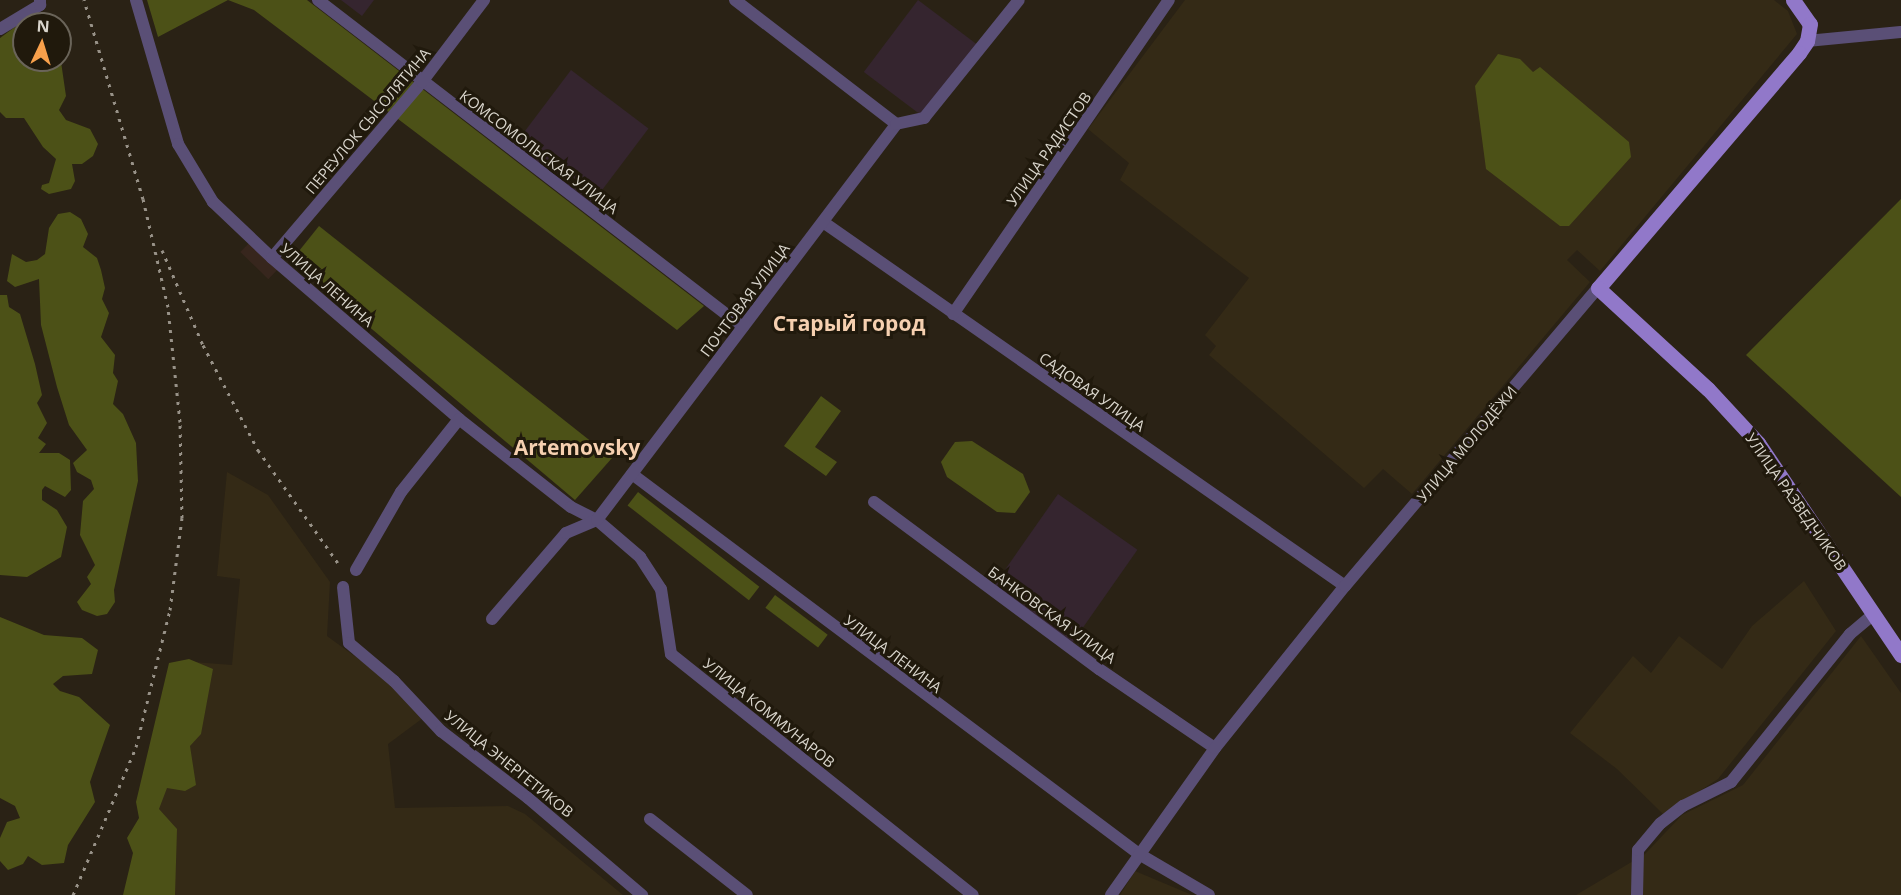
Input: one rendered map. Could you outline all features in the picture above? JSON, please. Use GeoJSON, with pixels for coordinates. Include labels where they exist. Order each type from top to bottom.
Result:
{"type":"FeatureCollection","features":[{"type":"Feature","properties":{"kind":"main road"},"geometry":{"type":"LineString","coordinates":[[1793,0],[1810,24],[1807,41]]}},
{"type":"Feature","properties":{"kind":"main road","name":"УЛИЦА МОЛОДЁЖИ"},"geometry":{"type":"LineString","coordinates":[[1598,288],[1807,41]]}},
{"type":"Feature","properties":{"kind":"main road","name":"УЛИЦА РАЗВЕДЧИКОВ"},"geometry":{"type":"LineString","coordinates":[[1598,288],[1708,389],[1758,443],[1901,655]]}},
{"type":"Feature","properties":{"kind":"street","name":"УЛИЦА ЛЕНИНА"},"geometry":{"type":"LineString","coordinates":[[136,0],[178,144],[188,165],[213,202],[272,258],[459,419],[571,507],[597,520]]}},
{"type":"Feature","properties":{"kind":"street","name":"КОМСОМОЛЬСКАЯ УЛИЦА"},"geometry":{"type":"LineString","coordinates":[[318,0],[743,327]]}},
{"type":"Feature","properties":{"kind":"street","name":"ПЕРЕУЛОК СЫСОЛЯТИНА"},"geometry":{"type":"LineString","coordinates":[[272,258],[422,82],[484,0]]}},
{"type":"Feature","properties":{"kind":"street"},"geometry":{"type":"LineString","coordinates":[[735,0],[896,124],[924,118],[1018,0]]}},
{"type":"Feature","properties":{"kind":"street","name":"УЛИЦА РАДИСТОВ"},"geometry":{"type":"LineString","coordinates":[[953,314],[1169,0]]}},
{"type":"Feature","properties":{"kind":"street"},"geometry":{"type":"LineString","coordinates":[[0,29],[40,3]]}},
{"type":"Feature","properties":{"kind":"street"},"geometry":{"type":"LineString","coordinates":[[1807,41],[1901,32]]}},
{"type":"Feature","properties":{"kind":"street","name":"ПОЧТОВАЯ УЛИЦА"},"geometry":{"type":"LineString","coordinates":[[492,619],[566,533],[597,520],[896,124]]}},
{"type":"Feature","properties":{"kind":"street","name":"САДОВАЯ УЛИЦА"},"geometry":{"type":"LineString","coordinates":[[823,222],[1345,586]]}},
{"type":"Feature","properties":{"kind":"street","name":"УЛИЦА МОЛОДЁЖИ"},"geometry":{"type":"LineString","coordinates":[[1112,895],[1215,748],[1345,586],[1598,288]]}},
{"type":"Feature","properties":{"kind":"street"},"geometry":{"type":"LineString","coordinates":[[356,570],[401,492],[459,419]]}},
{"type":"Feature","properties":{"kind":"street","name":"УЛИЦА ЛЕНИНА"},"geometry":{"type":"LineString","coordinates":[[632,474],[1139,854],[1209,895]]}},
{"type":"Feature","properties":{"kind":"street","name":"БАНКОВСКАЯ УЛИЦА"},"geometry":{"type":"LineString","coordinates":[[874,502],[1099,669],[1215,748]]}},
{"type":"Feature","properties":{"kind":"street","name":"УЛИЦА КОММУНАРОВ"},"geometry":{"type":"LineString","coordinates":[[597,520],[640,558],[661,589],[671,654],[973,895]]}},
{"type":"Feature","properties":{"kind":"street","name":"УЛИЦА ЭНЕРГЕТИКОВ"},"geometry":{"type":"LineString","coordinates":[[343,587],[349,643],[394,681],[441,731],[528,798],[642,895]]}},
{"type":"Feature","properties":{"kind":"street"},"geometry":{"type":"LineString","coordinates":[[1636,895],[1638,850],[1661,823],[1683,806],[1731,782],[1850,634],[1873,615]]}},
{"type":"Feature","properties":{"kind":"street"},"geometry":{"type":"LineString","coordinates":[[650,819],[747,895]]}},
{"type":"Feature","properties":{"kind":"shaded area"},"geometry":{"type":"Polygon","coordinates":[[[341,0],[374,0],[362,16],[341,0]]]}},
{"type":"Feature","properties":{"kind":"shaded area"},"geometry":{"type":"Polygon","coordinates":[[[918,0],[977,45],[923,116],[864,72],[918,0]]]}},
{"type":"Feature","properties":{"kind":"shaded area"},"geometry":{"type":"Polygon","coordinates":[[[1185,0],[1774,0],[1788,11],[1797,34],[1600,271],[1577,250],[1567,260],[1590,282],[1412,494],[1383,469],[1364,488],[1209,355],[1216,346],[1205,335],[1249,278],[1120,180],[1129,163],[1088,129],[1185,0]]]}},
{"type":"Feature","properties":{"kind":"shaded area"},"geometry":{"type":"Polygon","coordinates":[[[571,70],[648,128],[592,203],[514,145],[571,70]]]}},
{"type":"Feature","properties":{"kind":"shaded area"},"geometry":{"type":"Polygon","coordinates":[[[250,242],[278,269],[268,279],[240,252],[250,242]]]}},
{"type":"Feature","properties":{"kind":"shaded area"},"geometry":{"type":"Polygon","coordinates":[[[227,472],[268,495],[330,582],[327,636],[386,679],[423,718],[388,744],[395,808],[508,806],[525,814],[623,895],[137,895],[193,662],[232,665],[240,579],[217,576],[227,472]]]}},
{"type":"Feature","properties":{"kind":"shaded area"},"geometry":{"type":"Polygon","coordinates":[[[1058,494],[1137,550],[1073,642],[993,587],[1058,494]]]}},
{"type":"Feature","properties":{"kind":"shaded area"},"geometry":{"type":"Polygon","coordinates":[[[1804,581],[1836,631],[1718,779],[1695,794],[1663,814],[1617,769],[1570,733],[1633,656],[1651,673],[1679,636],[1722,669],[1752,626],[1804,581]]]}},
{"type":"Feature","properties":{"kind":"shaded area"},"geometry":{"type":"Polygon","coordinates":[[[1861,636],[1901,693],[1901,895],[1576,895],[1645,854],[1682,815],[1743,785],[1861,636]]]}},
{"type":"Feature","properties":{"kind":"shaded area"},"geometry":{"type":"Polygon","coordinates":[[[1135,871],[1192,895],[1120,895],[1135,871]]]}},
{"type":"Feature","properties":{"kind":"green space"},"geometry":{"type":"Polygon","coordinates":[[[147,0],[228,0],[158,37],[147,0]]]}},
{"type":"Feature","properties":{"kind":"green space"},"geometry":{"type":"Polygon","coordinates":[[[228,0],[307,0],[704,306],[677,330],[254,10],[228,0]]]}},
{"type":"Feature","properties":{"kind":"green space"},"geometry":{"type":"Polygon","coordinates":[[[12,29],[12,72],[62,72],[66,96],[59,110],[66,120],[90,129],[98,144],[93,156],[82,164],[72,164],[75,181],[71,189],[49,194],[41,189],[42,185],[49,183],[56,159],[43,147],[24,118],[6,118],[0,112],[0,38],[12,29]]]}},
{"type":"Feature","properties":{"kind":"green space"},"geometry":{"type":"Polygon","coordinates":[[[1498,54],[1520,59],[1533,72],[1540,67],[1629,142],[1631,157],[1569,226],[1560,226],[1486,169],[1475,86],[1498,54]]]}},
{"type":"Feature","properties":{"kind":"green space"},"geometry":{"type":"Polygon","coordinates":[[[1901,199],[1901,497],[1746,355],[1901,199]]]}},
{"type":"Feature","properties":{"kind":"green space"},"geometry":{"type":"Polygon","coordinates":[[[70,212],[81,219],[88,234],[83,247],[97,258],[101,270],[105,288],[102,299],[109,313],[101,337],[115,355],[113,373],[118,381],[113,404],[123,414],[136,443],[138,481],[114,590],[115,602],[107,614],[97,616],[82,610],[77,602],[91,584],[87,577],[95,565],[80,535],[83,501],[94,489],[91,480],[77,472],[73,463],[87,450],[69,425],[57,387],[41,325],[39,279],[15,287],[7,281],[12,254],[26,262],[37,260],[45,254],[49,228],[58,214],[70,212]]]}},
{"type":"Feature","properties":{"kind":"green space"},"geometry":{"type":"Polygon","coordinates":[[[319,226],[612,458],[575,500],[291,261],[319,226]]]}},
{"type":"Feature","properties":{"kind":"green space"},"geometry":{"type":"Polygon","coordinates":[[[0,295],[7,295],[9,307],[20,314],[35,364],[42,395],[37,403],[47,423],[38,438],[46,444],[39,453],[59,453],[70,460],[71,490],[65,497],[45,486],[42,490],[42,500],[57,510],[67,527],[61,557],[27,577],[0,575],[0,295]]]}},
{"type":"Feature","properties":{"kind":"green space"},"geometry":{"type":"Polygon","coordinates":[[[821,396],[841,411],[815,447],[837,462],[826,476],[784,446],[821,396]]]}},
{"type":"Feature","properties":{"kind":"green space"},"geometry":{"type":"Polygon","coordinates":[[[972,441],[1023,474],[1030,492],[1015,513],[997,512],[947,477],[941,462],[955,442],[972,441]]]}},
{"type":"Feature","properties":{"kind":"green space"},"geometry":{"type":"Polygon","coordinates":[[[638,492],[759,587],[749,600],[628,505],[638,492]]]}},
{"type":"Feature","properties":{"kind":"green space"},"geometry":{"type":"Polygon","coordinates":[[[775,595],[828,635],[818,647],[765,608],[775,595]]]}},
{"type":"Feature","properties":{"kind":"green space"},"geometry":{"type":"Polygon","coordinates":[[[0,617],[44,635],[82,638],[98,650],[92,674],[63,676],[53,684],[60,691],[79,697],[110,725],[90,782],[95,802],[68,845],[64,863],[42,865],[28,856],[23,864],[8,870],[0,861],[0,838],[7,822],[20,818],[15,806],[0,798],[0,617]]]}},
{"type":"Feature","properties":{"kind":"green space"},"geometry":{"type":"Polygon","coordinates":[[[189,659],[213,669],[201,734],[190,746],[196,785],[185,791],[167,788],[159,809],[177,829],[175,895],[123,895],[133,853],[127,838],[139,818],[136,802],[169,663],[189,659]]]}},
{"type":"Feature","properties":{"kind":"railway"},"geometry":{"type":"LineString","coordinates":[[73,895],[136,747],[170,610],[182,518],[180,422],[168,307],[143,199],[84,0]]}},
{"type":"Feature","properties":{"kind":"railway"},"geometry":{"type":"LineString","coordinates":[[162,250],[203,345],[258,450],[338,563]]}},
{"type":"Feature","properties":{"kind":"district","name":"Старый город"},"geometry":{"type":"Point","coordinates":[849,323]}},
{"type":"Feature","properties":{"kind":"district","name":"Artemovsky"},"geometry":{"type":"Point","coordinates":[577,447]}}]}
